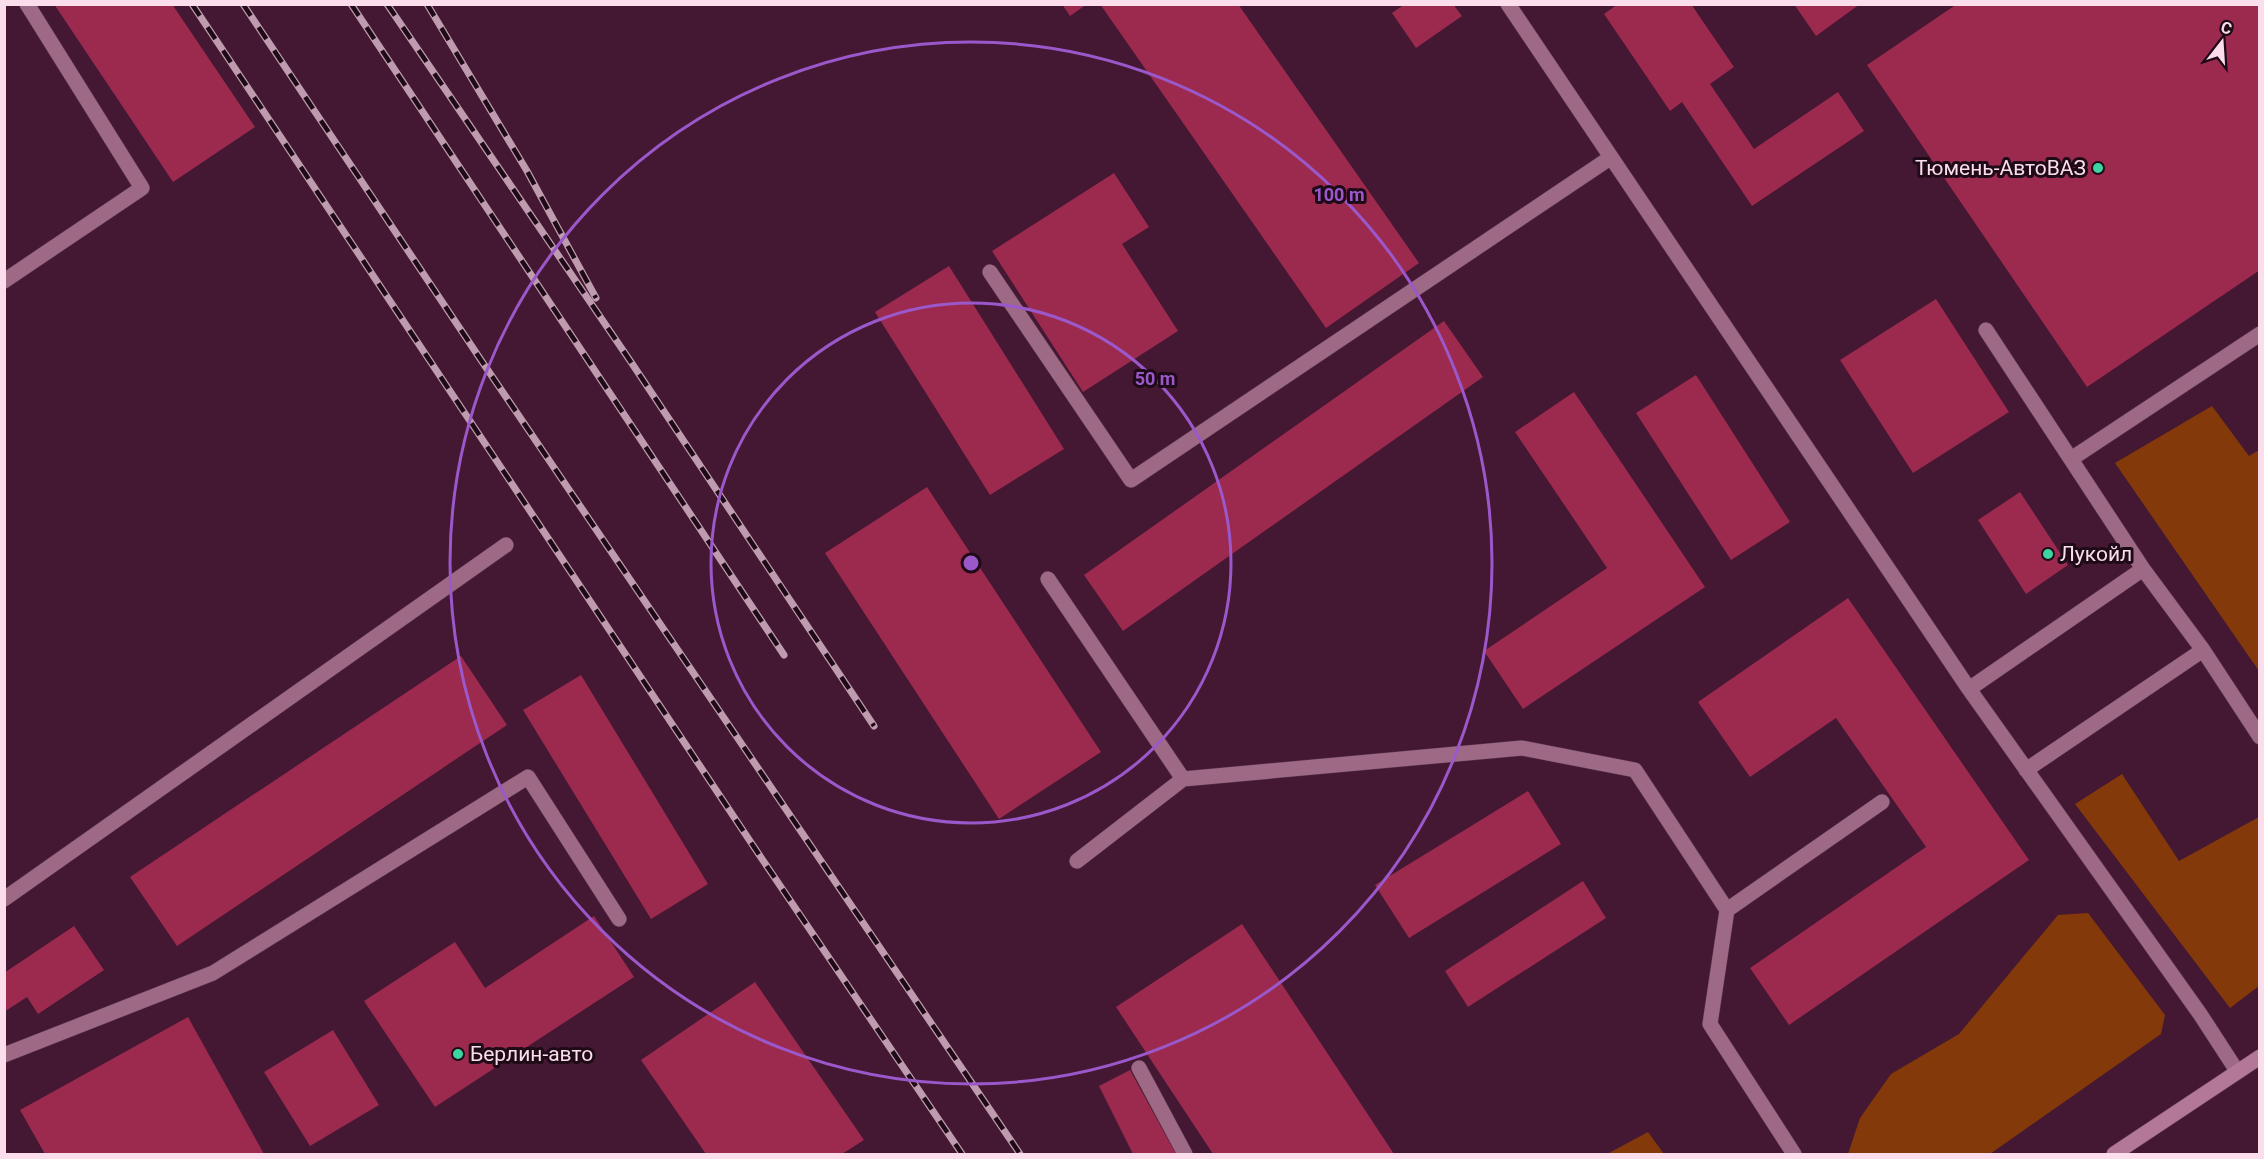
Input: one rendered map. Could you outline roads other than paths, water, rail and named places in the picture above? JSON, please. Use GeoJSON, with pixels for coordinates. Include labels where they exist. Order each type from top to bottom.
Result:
{"type":"FeatureCollection","features":[{"type":"Feature","properties":{"kind":"main road"},"geometry":{"type":"LineString","coordinates":[[2114,1155],[2259,1057]]}},
{"type":"Feature","properties":{"kind":"lane"},"geometry":{"type":"LineString","coordinates":[[4,281],[142,188],[27,4]]}},
{"type":"Feature","properties":{"kind":"lane"},"geometry":{"type":"LineString","coordinates":[[1509,4],[1610,158],[1968,689],[2200,1014],[2237,1071]]}},
{"type":"Feature","properties":{"kind":"lane"},"geometry":{"type":"LineString","coordinates":[[990,272],[1131,480],[1610,158]]}},
{"type":"Feature","properties":{"kind":"lane"},"geometry":{"type":"LineString","coordinates":[[1986,330],[2143,569],[2203,650],[2259,737]]}},
{"type":"Feature","properties":{"kind":"lane"},"geometry":{"type":"LineString","coordinates":[[2071,459],[2259,334]]}},
{"type":"Feature","properties":{"kind":"lane"},"geometry":{"type":"LineString","coordinates":[[4,899],[506,545]]}},
{"type":"Feature","properties":{"kind":"lane"},"geometry":{"type":"LineString","coordinates":[[1968,689],[2143,569]]}},
{"type":"Feature","properties":{"kind":"lane"},"geometry":{"type":"LineString","coordinates":[[1048,579],[1183,779]]}},
{"type":"Feature","properties":{"kind":"lane"},"geometry":{"type":"LineString","coordinates":[[2026,770],[2203,650]]}},
{"type":"Feature","properties":{"kind":"lane"},"geometry":{"type":"LineString","coordinates":[[1077,861],[1183,779],[1522,748],[1635,770],[1727,910],[1710,1024],[1794,1155]]}},
{"type":"Feature","properties":{"kind":"lane"},"geometry":{"type":"LineString","coordinates":[[4,1055],[213,973],[528,777],[619,919]]}},
{"type":"Feature","properties":{"kind":"lane"},"geometry":{"type":"LineString","coordinates":[[1727,910],[1882,802]]}},
{"type":"Feature","properties":{"kind":"lane"},"geometry":{"type":"LineString","coordinates":[[1139,1068],[1185,1155]]}},
{"type":"Feature","properties":{"kind":"railway"},"geometry":{"type":"LineString","coordinates":[[192,4],[758,853],[962,1154]]}},
{"type":"Feature","properties":{"kind":"railway"},"geometry":{"type":"LineString","coordinates":[[243,4],[483,363],[1020,1154]]}},
{"type":"Feature","properties":{"kind":"railway"},"geometry":{"type":"LineString","coordinates":[[351,4],[784,655]]}},
{"type":"Feature","properties":{"kind":"railway"},"geometry":{"type":"LineString","coordinates":[[387,4],[633,365],[874,726]]}},
{"type":"Feature","properties":{"kind":"railway"},"geometry":{"type":"LineString","coordinates":[[427,4],[527,171],[596,298]]}},
{"type":"Feature","properties":{"kind":"place","name":"Тюмень-АвтоВАЗ"},"geometry":{"type":"Point","coordinates":[2098,168]}},
{"type":"Feature","properties":{"kind":"place","name":"Лукойл"},"geometry":{"type":"Point","coordinates":[2048,554]}},
{"type":"Feature","properties":{"kind":"place","name":"Берлин-авто"},"geometry":{"type":"Point","coordinates":[458,1054]}}]}
